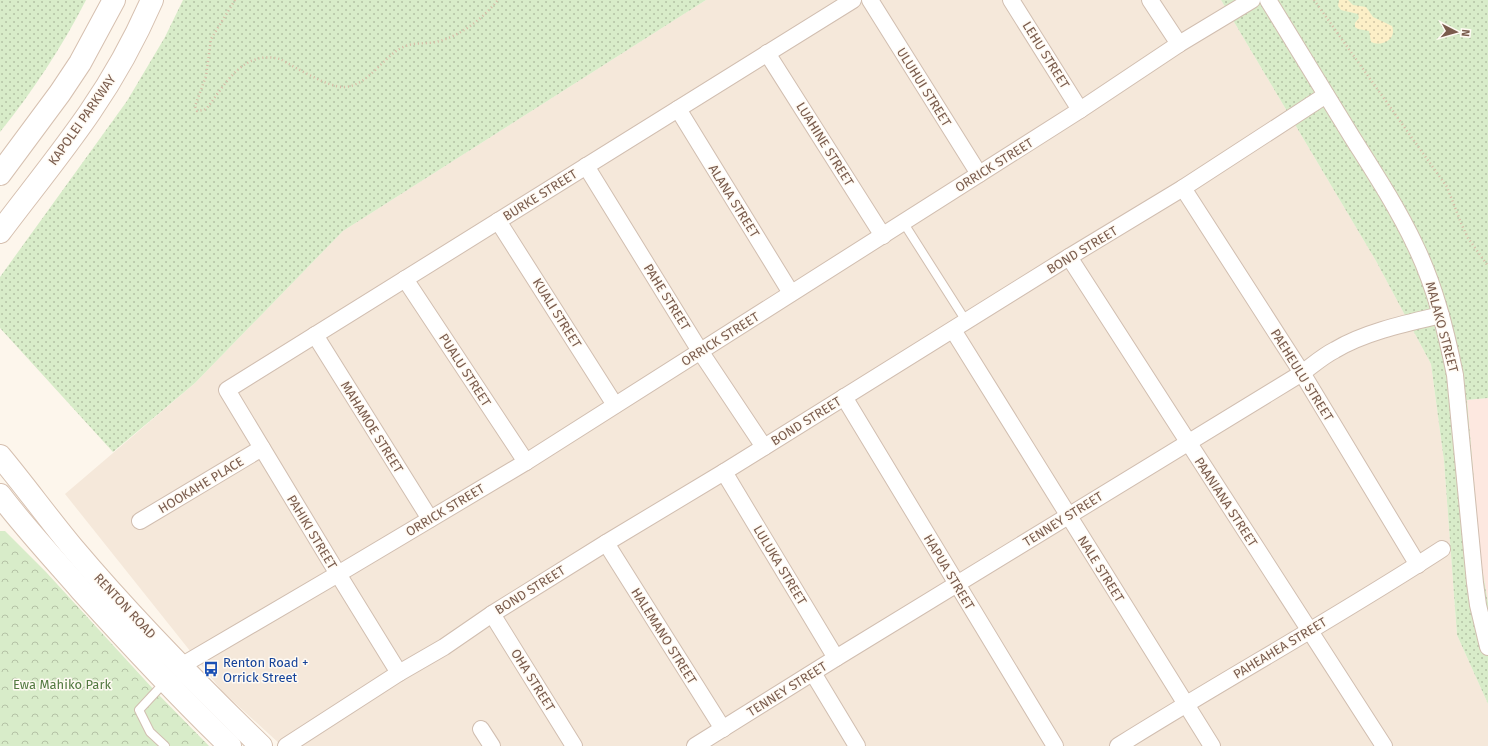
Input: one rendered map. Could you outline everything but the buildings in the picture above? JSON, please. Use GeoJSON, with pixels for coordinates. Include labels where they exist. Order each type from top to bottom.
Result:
{"type":"FeatureCollection","features":[{"type":"Feature","properties":{"kind":"street"},"geometry":{"type":"LineString","coordinates":[[0,174],[60,93],[84,56],[114,0]]}},
{"type":"Feature","properties":{"kind":"street","name":"KAPOLEI PARKWAY"},"geometry":{"type":"LineString","coordinates":[[0,232],[91,111],[130,47],[152,0]]}},
{"type":"Feature","properties":{"kind":"street","name":"BURKE STREET"},"geometry":{"type":"LineString","coordinates":[[227,390],[853,0]]}},
{"type":"Feature","properties":{"kind":"street","name":"ULUHUI STREET"},"geometry":{"type":"LineString","coordinates":[[870,0],[979,174]]}},
{"type":"Feature","properties":{"kind":"street","name":"LEHU STREET"},"geometry":{"type":"LineString","coordinates":[[1011,0],[1080,110]]}},
{"type":"Feature","properties":{"kind":"street"},"geometry":{"type":"LineString","coordinates":[[1150,0],[1179,44]]}},
{"type":"Feature","properties":{"kind":"street","name":"ORRICK STREET"},"geometry":{"type":"LineString","coordinates":[[181,666],[526,462],[1080,110],[1179,44],[1252,0]]}},
{"type":"Feature","properties":{"kind":"street","name":"MALAKO STREET"},"geometry":{"type":"LineString","coordinates":[[1268,0],[1383,187],[1416,245],[1435,293],[1455,375],[1475,583],[1478,605],[1488,647]]}},
{"type":"Feature","properties":{"kind":"street","name":"LUAHINE STREET"},"geometry":{"type":"LineString","coordinates":[[767,53],[882,236]]}},
{"type":"Feature","properties":{"kind":"street","name":"BOND STREET"},"geometry":{"type":"LineString","coordinates":[[286,746],[606,543],[724,472],[1183,188],[1326,95]]}},
{"type":"Feature","properties":{"kind":"street","name":"ALANA STREET"},"geometry":{"type":"LineString","coordinates":[[678,109],[791,294]]}},
{"type":"Feature","properties":{"kind":"street","name":"PAHE STREET"},"geometry":{"type":"LineString","coordinates":[[586,166],[700,351],[764,447]]}},
{"type":"Feature","properties":{"kind":"street","name":"PAEHEULU STREET"},"geometry":{"type":"LineString","coordinates":[[1183,188],[1302,373],[1418,565]]}},
{"type":"Feature","properties":{"kind":"street","name":"KUALI STREET"},"geometry":{"type":"LineString","coordinates":[[498,221],[615,405]]}},
{"type":"Feature","properties":{"kind":"street","name":"PAANIANA STREET"},"geometry":{"type":"LineString","coordinates":[[1069,258],[1384,746]]}},
{"type":"Feature","properties":{"kind":"street","name":"PUALU STREET"},"geometry":{"type":"LineString","coordinates":[[405,279],[526,462]]}},
{"type":"Feature","properties":{"kind":"street","name":"TENNEY STREET"},"geometry":{"type":"LineString","coordinates":[[695,746],[1187,442],[1302,373],[1335,349],[1366,336],[1400,325],[1441,315]]}},
{"type":"Feature","properties":{"kind":"street","name":"NALE STREET"},"geometry":{"type":"LineString","coordinates":[[953,330],[1212,746]]}},
{"type":"Feature","properties":{"kind":"street","name":"MAHAMOE STREET"},"geometry":{"type":"LineString","coordinates":[[315,335],[430,519]]}},
{"type":"Feature","properties":{"kind":"street","name":"PAHIKI STREET"},"geometry":{"type":"LineString","coordinates":[[227,390],[399,673]]}},
{"type":"Feature","properties":{"kind":"street","name":"HAPUA STREET"},"geometry":{"type":"LineString","coordinates":[[844,397],[956,584],[1056,746]]}},
{"type":"Feature","properties":{"kind":"street","name":"HOOKAHE PLACE"},"geometry":{"type":"LineString","coordinates":[[140,521],[262,448]]}},
{"type":"Feature","properties":{"kind":"street","name":"RENTON ROAD"},"geometry":{"type":"LineString","coordinates":[[3,466],[73,548],[181,666],[261,746]]}},
{"type":"Feature","properties":{"kind":"street","name":"LULUKA STREET"},"geometry":{"type":"LineString","coordinates":[[724,472],[836,658]]}},
{"type":"Feature","properties":{"kind":"street","name":"RENTON ROAD"},"geometry":{"type":"LineString","coordinates":[[0,495],[71,579],[165,681],[230,746]]}},
{"type":"Feature","properties":{"kind":"street","name":"HALEMANO STREET"},"geometry":{"type":"LineString","coordinates":[[606,543],[723,729]]}},
{"type":"Feature","properties":{"kind":"street","name":"PAHEAHEA STREET"},"geometry":{"type":"LineString","coordinates":[[1118,746],[1185,704],[1418,565],[1442,549]]}},
{"type":"Feature","properties":{"kind":"street","name":"OHA STREET"},"geometry":{"type":"LineString","coordinates":[[492,614],[574,746]]}},
{"type":"Feature","properties":{"kind":"street"},"geometry":{"type":"LineString","coordinates":[[813,673],[856,746]]}},
{"type":"Feature","properties":{"kind":"street"},"geometry":{"type":"LineString","coordinates":[[481,729],[492,746]]}},
{"type":"Feature","properties":{"kind":"lane"},"geometry":{"type":"LineString","coordinates":[[903,222],[966,321]]}},
{"type":"Feature","properties":{"kind":"lane"},"geometry":{"type":"LineString","coordinates":[[165,681],[139,710],[150,732],[165,746]]}},
{"type":"Feature","properties":{"kind":"path"},"geometry":{"type":"LineString","coordinates":[[235,0],[211,39],[206,76],[195,106],[198,111],[207,108],[234,72],[253,60],[264,57],[280,59],[333,86],[344,87],[354,85],[371,74],[393,53],[401,48],[410,44],[436,42],[460,33],[476,22],[498,0]]}},
{"type":"Feature","properties":{"kind":"path"},"geometry":{"type":"LineString","coordinates":[[1314,0],[1447,187],[1468,238],[1488,266]]}},
{"type":"Feature","properties":{"kind":"shaded area"},"geometry":{"type":"Polygon","coordinates":[[[706,0],[1221,0],[1376,261],[1431,364],[1444,461],[1457,635],[1488,704],[1488,746],[282,746],[222,691],[65,494],[195,383],[343,231],[706,0]]]}},
{"type":"Feature","properties":{"kind":"shaded area"},"geometry":{"type":"Polygon","coordinates":[[[1488,398],[1488,603],[1481,562],[1467,400],[1488,398]]]}},
{"type":"Feature","properties":{"kind":"green space"},"geometry":{"type":"Polygon","coordinates":[[[0,0],[86,0],[67,35],[46,68],[24,101],[0,132],[0,0]]]}},
{"type":"Feature","properties":{"kind":"green space"},"geometry":{"type":"Polygon","coordinates":[[[183,0],[706,0],[343,231],[195,383],[113,452],[0,328],[0,277],[127,101],[165,37],[183,0]]]}},
{"type":"Feature","properties":{"kind":"green space"},"geometry":{"type":"Polygon","coordinates":[[[1221,0],[1488,0],[1488,398],[1467,400],[1481,562],[1488,603],[1488,704],[1457,635],[1444,461],[1431,364],[1376,261],[1221,0]]]}},
{"type":"Feature","properties":{"kind":"green space","name":"Ewa Mahiko Park"},"geometry":{"type":"Polygon","coordinates":[[[0,531],[5,531],[46,572],[155,691],[209,746],[0,746],[0,531]]]}},
{"type":"Feature","properties":{"kind":"sand"},"geometry":{"type":"Polygon","coordinates":[[[1339,0],[1348,0],[1353,5],[1366,7],[1373,17],[1392,26],[1393,35],[1391,38],[1384,43],[1371,42],[1369,31],[1355,27],[1355,23],[1359,18],[1358,14],[1341,10],[1338,6],[1339,0]]]}},
{"type":"Feature","properties":{"kind":"place","name":"Renton Road + Orrick Street"},"geometry":{"type":"Point","coordinates":[211,669]}}]}
